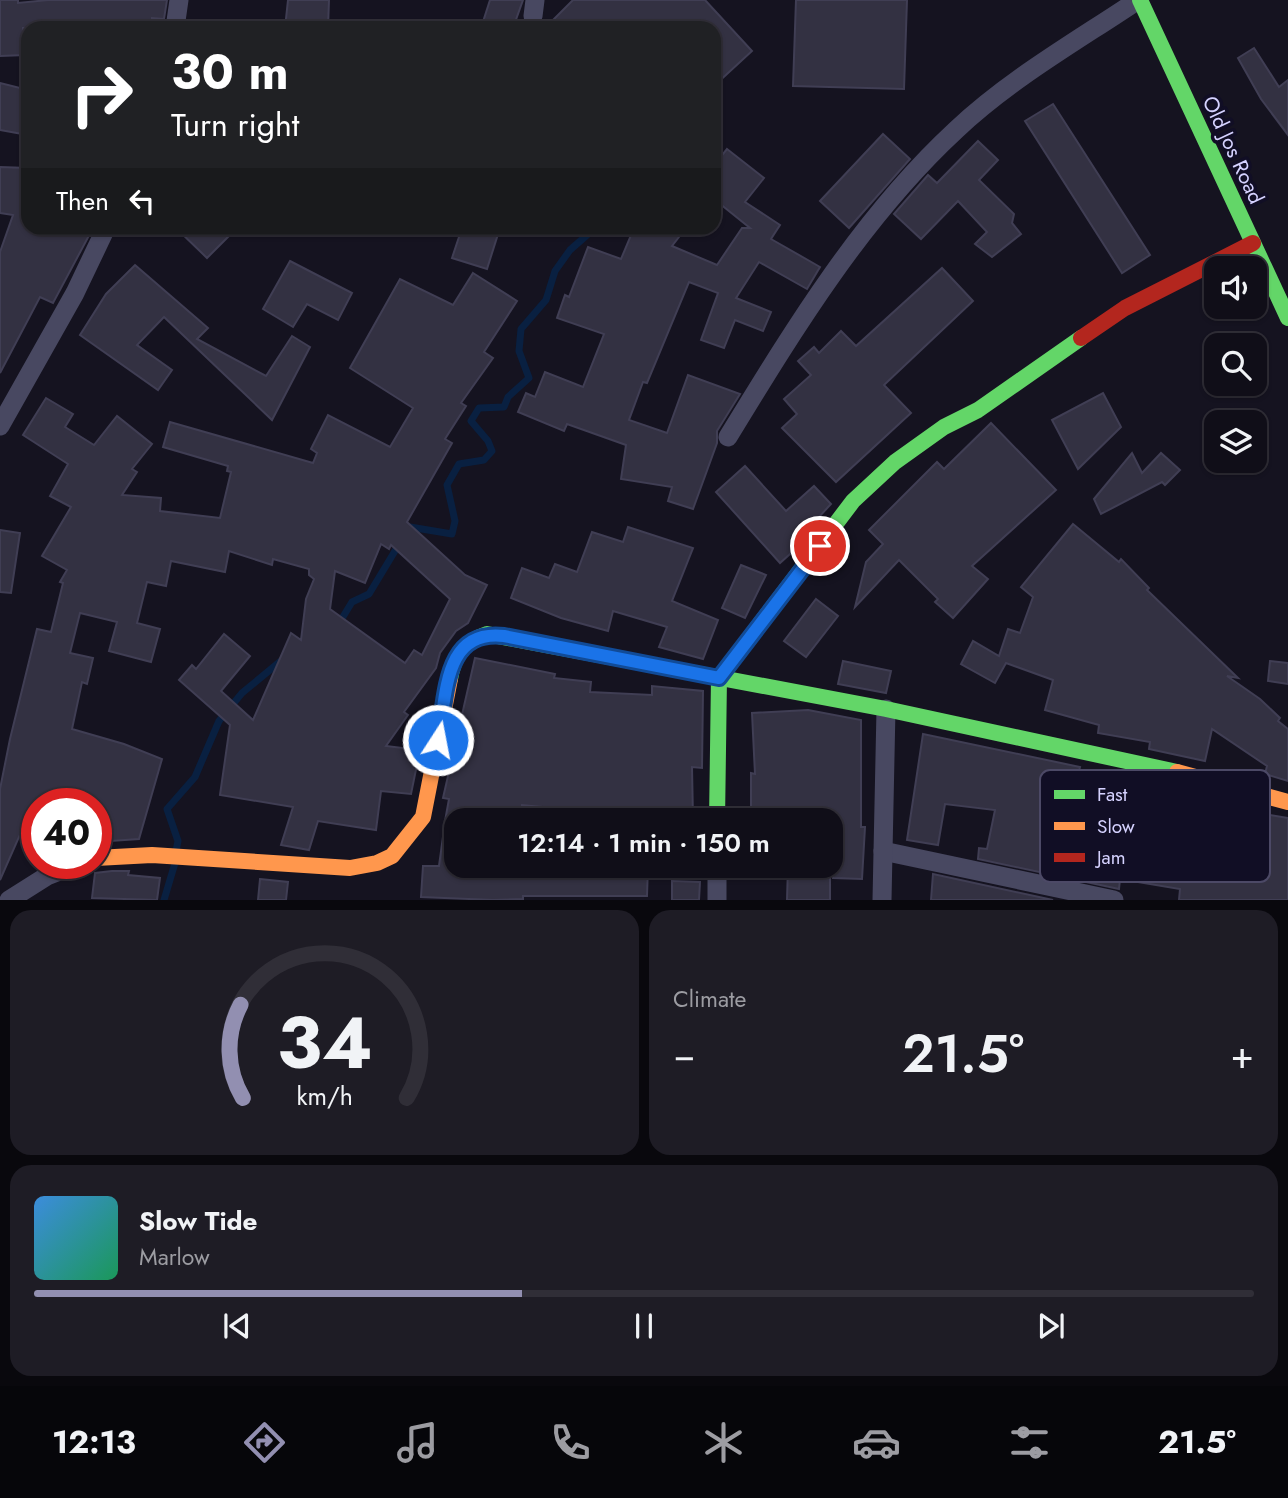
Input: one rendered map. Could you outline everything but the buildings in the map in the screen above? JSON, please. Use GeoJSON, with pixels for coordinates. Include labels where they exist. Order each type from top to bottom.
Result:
{"type":"FeatureCollection","features":[{"type":"Feature","properties":{"kind":"street"},"geometry":{"type":"LineString","coordinates":[[176,21],[179,0]]}},
{"type":"Feature","properties":{"kind":"street"},"geometry":{"type":"LineString","coordinates":[[728,438],[831,277],[930,157],[981,108],[1139,0]]}},
{"type":"Feature","properties":{"kind":"street","name":"Old Jos Road"},"geometry":{"type":"LineString","coordinates":[[1139,0],[1288,318]]}},
{"type":"Feature","properties":{"kind":"street"},"geometry":{"type":"LineString","coordinates":[[0,426],[69,303],[103,235]]}},
{"type":"Feature","properties":{"kind":"street"},"geometry":{"type":"LineString","coordinates":[[718,808],[719,678],[853,501],[895,462],[944,427],[978,410],[1125,307],[1253,243]]}},
{"type":"Feature","properties":{"kind":"street"},"geometry":{"type":"LineString","coordinates":[[112,855],[152,855],[350,868],[377,863],[392,856],[423,817],[453,662],[469,640],[487,634],[886,709],[1171,770]]}},
{"type":"Feature","properties":{"kind":"street"},"geometry":{"type":"LineString","coordinates":[[883,900],[886,709]]}},
{"type":"Feature","properties":{"kind":"street"},"geometry":{"type":"LineString","coordinates":[[1270,797],[1288,802]]}},
{"type":"Feature","properties":{"kind":"street"},"geometry":{"type":"LineString","coordinates":[[883,851],[1114,900]]}},
{"type":"Feature","properties":{"kind":"street"},"geometry":{"type":"LineString","coordinates":[[717,878],[717,900]]}},
{"type":"Feature","properties":{"kind":"street"},"geometry":{"type":"LineString","coordinates":[[9,900],[42,879]]}},
{"type":"Feature","properties":{"kind":"waterway"},"geometry":{"type":"LineString","coordinates":[[407,531],[410,527],[452,534],[455,521],[447,485],[459,464],[484,460],[492,451],[488,441],[471,421],[479,408],[504,407],[508,397],[529,378],[519,351],[521,329],[546,300],[555,271],[570,250],[587,235]]}},
{"type":"Feature","properties":{"kind":"waterway"},"geometry":{"type":"LineString","coordinates":[[338,625],[352,602],[369,594],[401,541]]}},
{"type":"Feature","properties":{"kind":"waterway"},"geometry":{"type":"LineString","coordinates":[[176,851],[178,841],[167,809],[195,777],[219,721],[242,693],[282,660]]}},
{"type":"Feature","properties":{"kind":"waterway"},"geometry":{"type":"LineString","coordinates":[[164,900],[175,863]]}},
{"type":"Feature","properties":{"kind":"traffic: fast"},"geometry":{"type":"LineString","coordinates":[[1140,0],[1288,318]]}},
{"type":"Feature","properties":{"kind":"traffic: fast"},"geometry":{"type":"LineString","coordinates":[[717,808],[719,678],[853,501],[895,462],[944,427],[978,410],[1081,338]]}},
{"type":"Feature","properties":{"kind":"traffic: fast"},"geometry":{"type":"LineString","coordinates":[[450,679],[461,650],[487,634],[886,709],[1168,770]]}},
{"type":"Feature","properties":{"kind":"traffic: slow"},"geometry":{"type":"LineString","coordinates":[[112,857],[152,855],[350,868],[377,863],[392,856],[423,817],[450,679]]}},
{"type":"Feature","properties":{"kind":"traffic: slow"},"geometry":{"type":"LineString","coordinates":[[1270,797],[1288,802]]}},
{"type":"Feature","properties":{"kind":"traffic: jam"},"geometry":{"type":"LineString","coordinates":[[1081,338],[1125,308],[1253,243]]}},
{"type":"Feature","properties":{"kind":"route"},"geometry":{"type":"LineString","coordinates":[[438,740],[453,662],[469,640],[487,634],[504,636],[719,678],[820,546]]}}]}
